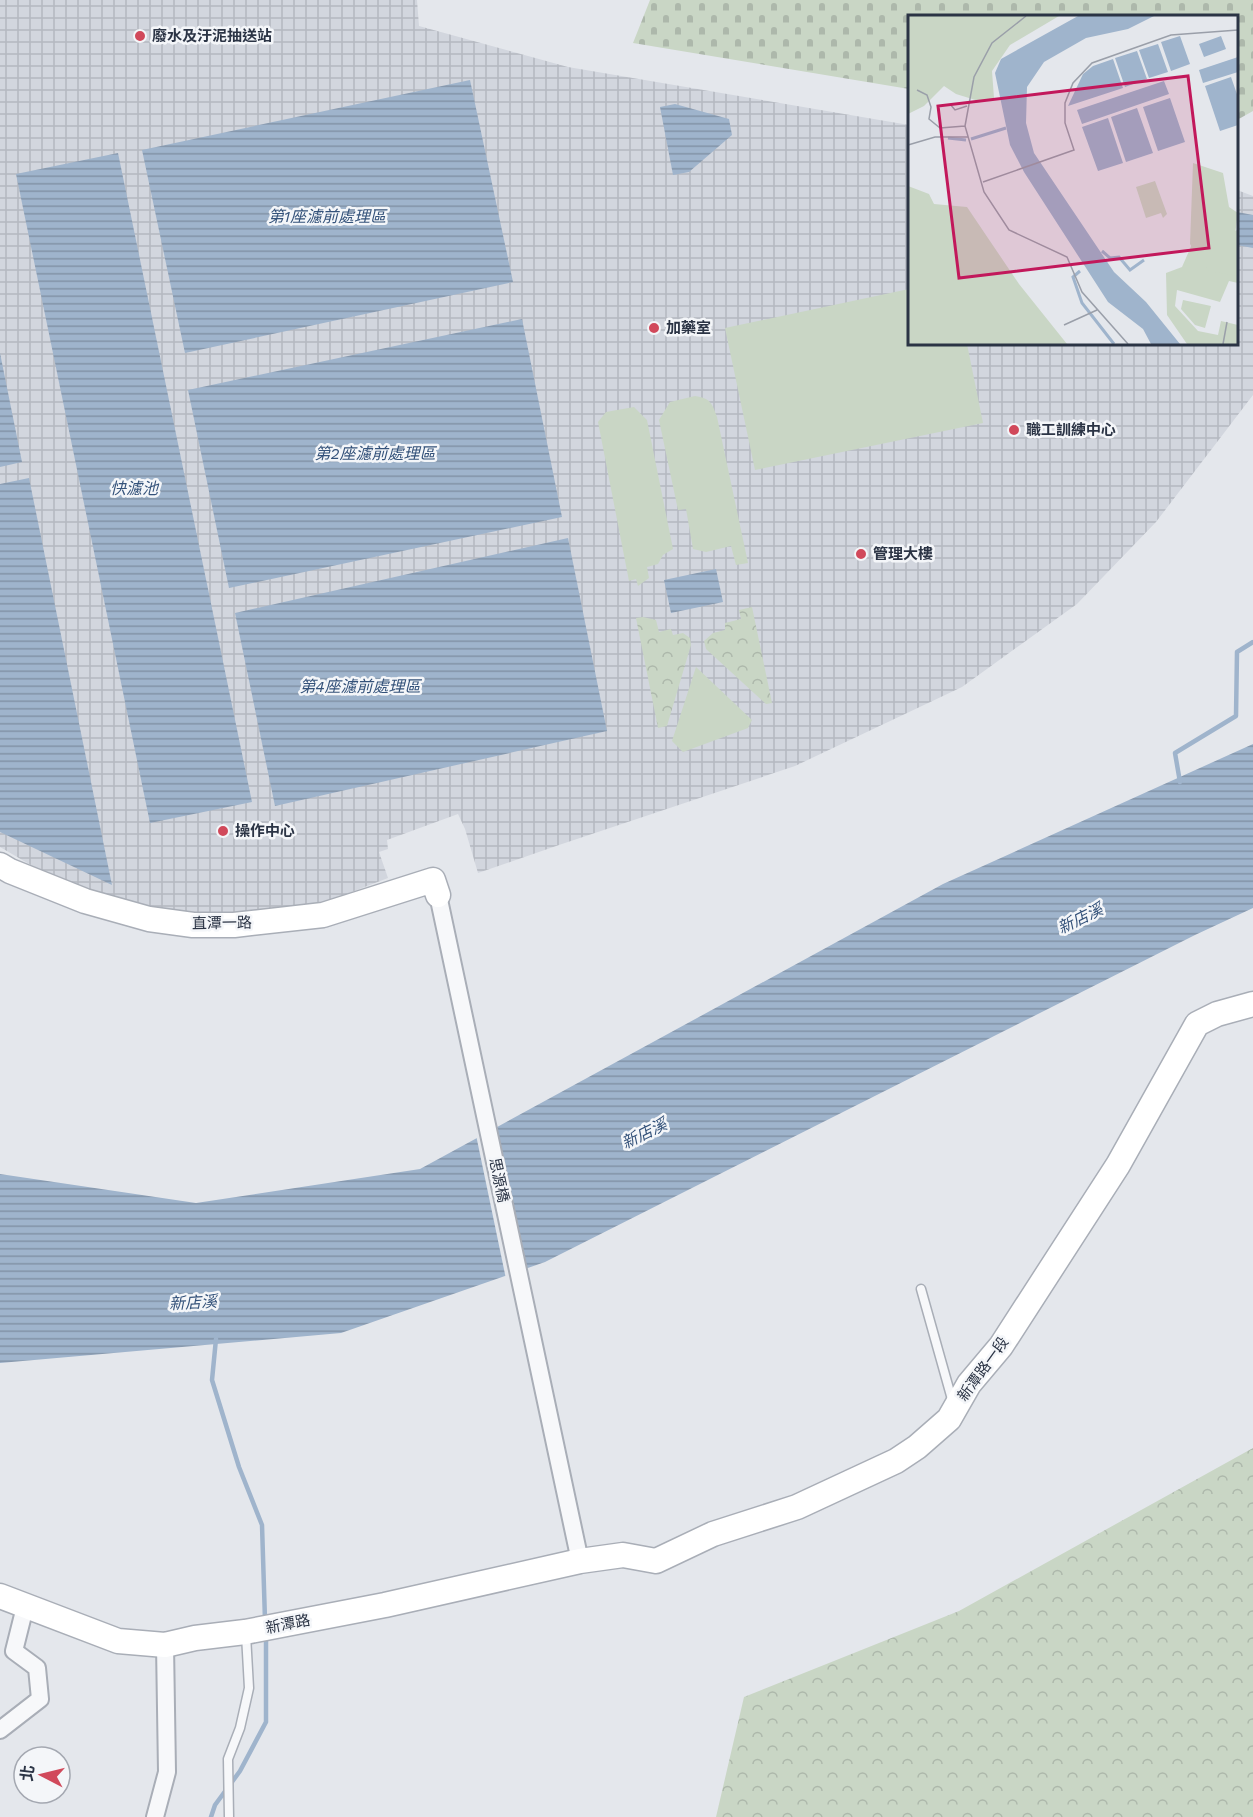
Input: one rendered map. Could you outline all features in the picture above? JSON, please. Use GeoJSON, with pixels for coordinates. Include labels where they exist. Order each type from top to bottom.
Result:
{"type":"FeatureCollection","features":[{"type":"Feature","properties":{"kind":"street","name":"直潭一路"},"geometry":{"type":"LineString","coordinates":[[0,865],[9,871],[85,901],[149,919],[193,925],[234,925],[323,915],[433,880],[438,895]]}},
{"type":"Feature","properties":{"kind":"street","name":"思源橋"},"geometry":{"type":"LineString","coordinates":[[438,895],[580,1561]]}},
{"type":"Feature","properties":{"kind":"street","name":"新潭路一段"},"geometry":{"type":"LineString","coordinates":[[580,1561],[623,1555],[656,1561],[713,1534],[797,1507],[896,1461],[917,1447],[949,1419],[969,1384],[1001,1346],[1118,1164],[1197,1024],[1217,1014],[1253,1004]]}},
{"type":"Feature","properties":{"kind":"street","name":"新潭路"},"geometry":{"type":"LineString","coordinates":[[0,1596],[118,1641],[165,1645],[385,1605],[580,1561]]}},
{"type":"Feature","properties":{"kind":"street"},"geometry":{"type":"LineString","coordinates":[[0,1730],[40,1698],[37,1668],[7,1651],[25,1607]]}},
{"type":"Feature","properties":{"kind":"street"},"geometry":{"type":"LineString","coordinates":[[155,1817],[167,1772],[165,1645]]}},
{"type":"Feature","properties":{"kind":"lane"},"geometry":{"type":"LineString","coordinates":[[921,1289],[954,1409]]}},
{"type":"Feature","properties":{"kind":"lane"},"geometry":{"type":"LineString","coordinates":[[229,1817],[228,1759],[240,1728],[259,1629]]}},
{"type":"Feature","properties":{"kind":"shaded area"},"geometry":{"type":"Polygon","coordinates":[[[0,0],[417,0],[419,26],[568,67],[908,125],[908,345],[1238,345],[1238,190],[1253,196],[1253,395],[1156,522],[1077,604],[962,687],[795,766],[478,873],[465,829],[458,814],[387,840],[388,849],[379,852],[388,878],[323,903],[256,915],[210,915],[158,910],[101,897],[36,868],[0,847],[0,0]]]}},
{"type":"Feature","properties":{"kind":"green space"},"geometry":{"type":"Polygon","coordinates":[[[650,0],[1253,0],[1253,111],[1238,119],[1238,15],[908,15],[908,89],[633,43],[650,0]]]}},
{"type":"Feature","properties":{"kind":"green space"},"geometry":{"type":"Polygon","coordinates":[[[908,289],[908,345],[967,345],[983,423],[755,470],[725,328],[908,289]]]}},
{"type":"Feature","properties":{"kind":"green space"},"geometry":{"type":"Polygon","coordinates":[[[695,396],[710,402],[717,417],[748,563],[736,565],[731,546],[706,552],[693,549],[686,509],[678,510],[659,420],[670,402],[695,396]]]}},
{"type":"Feature","properties":{"kind":"green space"},"geometry":{"type":"Polygon","coordinates":[[[634,407],[647,420],[673,549],[663,555],[658,564],[647,567],[649,578],[638,586],[636,579],[629,581],[598,422],[606,412],[634,407]]]}},
{"type":"Feature","properties":{"kind":"green space"},"geometry":{"type":"Polygon","coordinates":[[[752,607],[772,703],[766,704],[706,649],[704,641],[713,633],[725,630],[725,623],[741,619],[739,610],[752,607]]]}},
{"type":"Feature","properties":{"kind":"green space"},"geometry":{"type":"Polygon","coordinates":[[[636,618],[656,620],[659,632],[671,629],[673,635],[683,633],[690,638],[691,645],[667,726],[658,728],[636,618]]]}},
{"type":"Feature","properties":{"kind":"green space"},"geometry":{"type":"Polygon","coordinates":[[[696,667],[752,720],[748,728],[683,752],[672,741],[696,667]]]}},
{"type":"Feature","properties":{"kind":"green space"},"geometry":{"type":"Polygon","coordinates":[[[1253,1448],[1253,1817],[716,1817],[744,1697],[959,1611],[1253,1448]]]}},
{"type":"Feature","properties":{"kind":"water","name":"第1座濾前處理區"},"geometry":{"type":"Polygon","coordinates":[[[470,80],[513,282],[185,353],[142,150],[470,80]]]}},
{"type":"Feature","properties":{"kind":"water"},"geometry":{"type":"Polygon","coordinates":[[[675,104],[729,119],[732,135],[689,172],[673,175],[660,107],[675,104]]]}},
{"type":"Feature","properties":{"kind":"water","name":"快濾池"},"geometry":{"type":"Polygon","coordinates":[[[118,153],[252,802],[150,823],[16,174],[118,153]]]}},
{"type":"Feature","properties":{"kind":"water"},"geometry":{"type":"Polygon","coordinates":[[[1238,212],[1253,215],[1253,248],[1238,245],[1238,212]]]}},
{"type":"Feature","properties":{"kind":"water","name":"第2座濾前處理區"},"geometry":{"type":"Polygon","coordinates":[[[522,319],[562,517],[229,588],[188,390],[522,319]]]}},
{"type":"Feature","properties":{"kind":"water"},"geometry":{"type":"Polygon","coordinates":[[[0,353],[22,462],[0,467],[0,353]]]}},
{"type":"Feature","properties":{"kind":"water"},"geometry":{"type":"Polygon","coordinates":[[[29,478],[112,885],[0,832],[0,484],[29,478]]]}},
{"type":"Feature","properties":{"kind":"water","name":"第4座濾前處理區"},"geometry":{"type":"Polygon","coordinates":[[[568,538],[607,731],[275,806],[235,613],[568,538]]]}},
{"type":"Feature","properties":{"kind":"water"},"geometry":{"type":"Polygon","coordinates":[[[716,569],[723,602],[671,613],[664,580],[716,569]]]}},
{"type":"Feature","properties":{"kind":"water","name":"新店溪"},"geometry":{"type":"Polygon","coordinates":[[[1253,744],[1253,908],[545,1262],[341,1333],[0,1363],[0,1174],[196,1203],[420,1169],[943,884],[1253,744]]]}},
{"type":"Feature","properties":{"kind":"pier"},"geometry":{"type":"Polygon","coordinates":[[[495,1125],[526,1272],[506,1279],[476,1135],[495,1125]]]}},
{"type":"Feature","properties":{"kind":"waterway"},"geometry":{"type":"LineString","coordinates":[[1180,782],[1175,753],[1236,716],[1237,652],[1253,642]]}},
{"type":"Feature","properties":{"kind":"waterway"},"geometry":{"type":"LineString","coordinates":[[216,1339],[212,1380],[239,1467],[262,1525],[265,1620]]}},
{"type":"Feature","properties":{"kind":"waterway"},"geometry":{"type":"LineString","coordinates":[[211,1817],[215,1805],[240,1771],[266,1722],[266,1634]]}},
{"type":"Feature","properties":{"kind":"place","name":"廢水及汙泥抽送站"},"geometry":{"type":"Point","coordinates":[140,36]}},
{"type":"Feature","properties":{"kind":"place","name":"加藥室"},"geometry":{"type":"Point","coordinates":[654,328]}},
{"type":"Feature","properties":{"kind":"place","name":"職工訓練中心"},"geometry":{"type":"Point","coordinates":[1014,430]}},
{"type":"Feature","properties":{"kind":"place","name":"管理大樓"},"geometry":{"type":"Point","coordinates":[861,554]}},
{"type":"Feature","properties":{"kind":"place","name":"操作中心"},"geometry":{"type":"Point","coordinates":[223,831]}}]}
